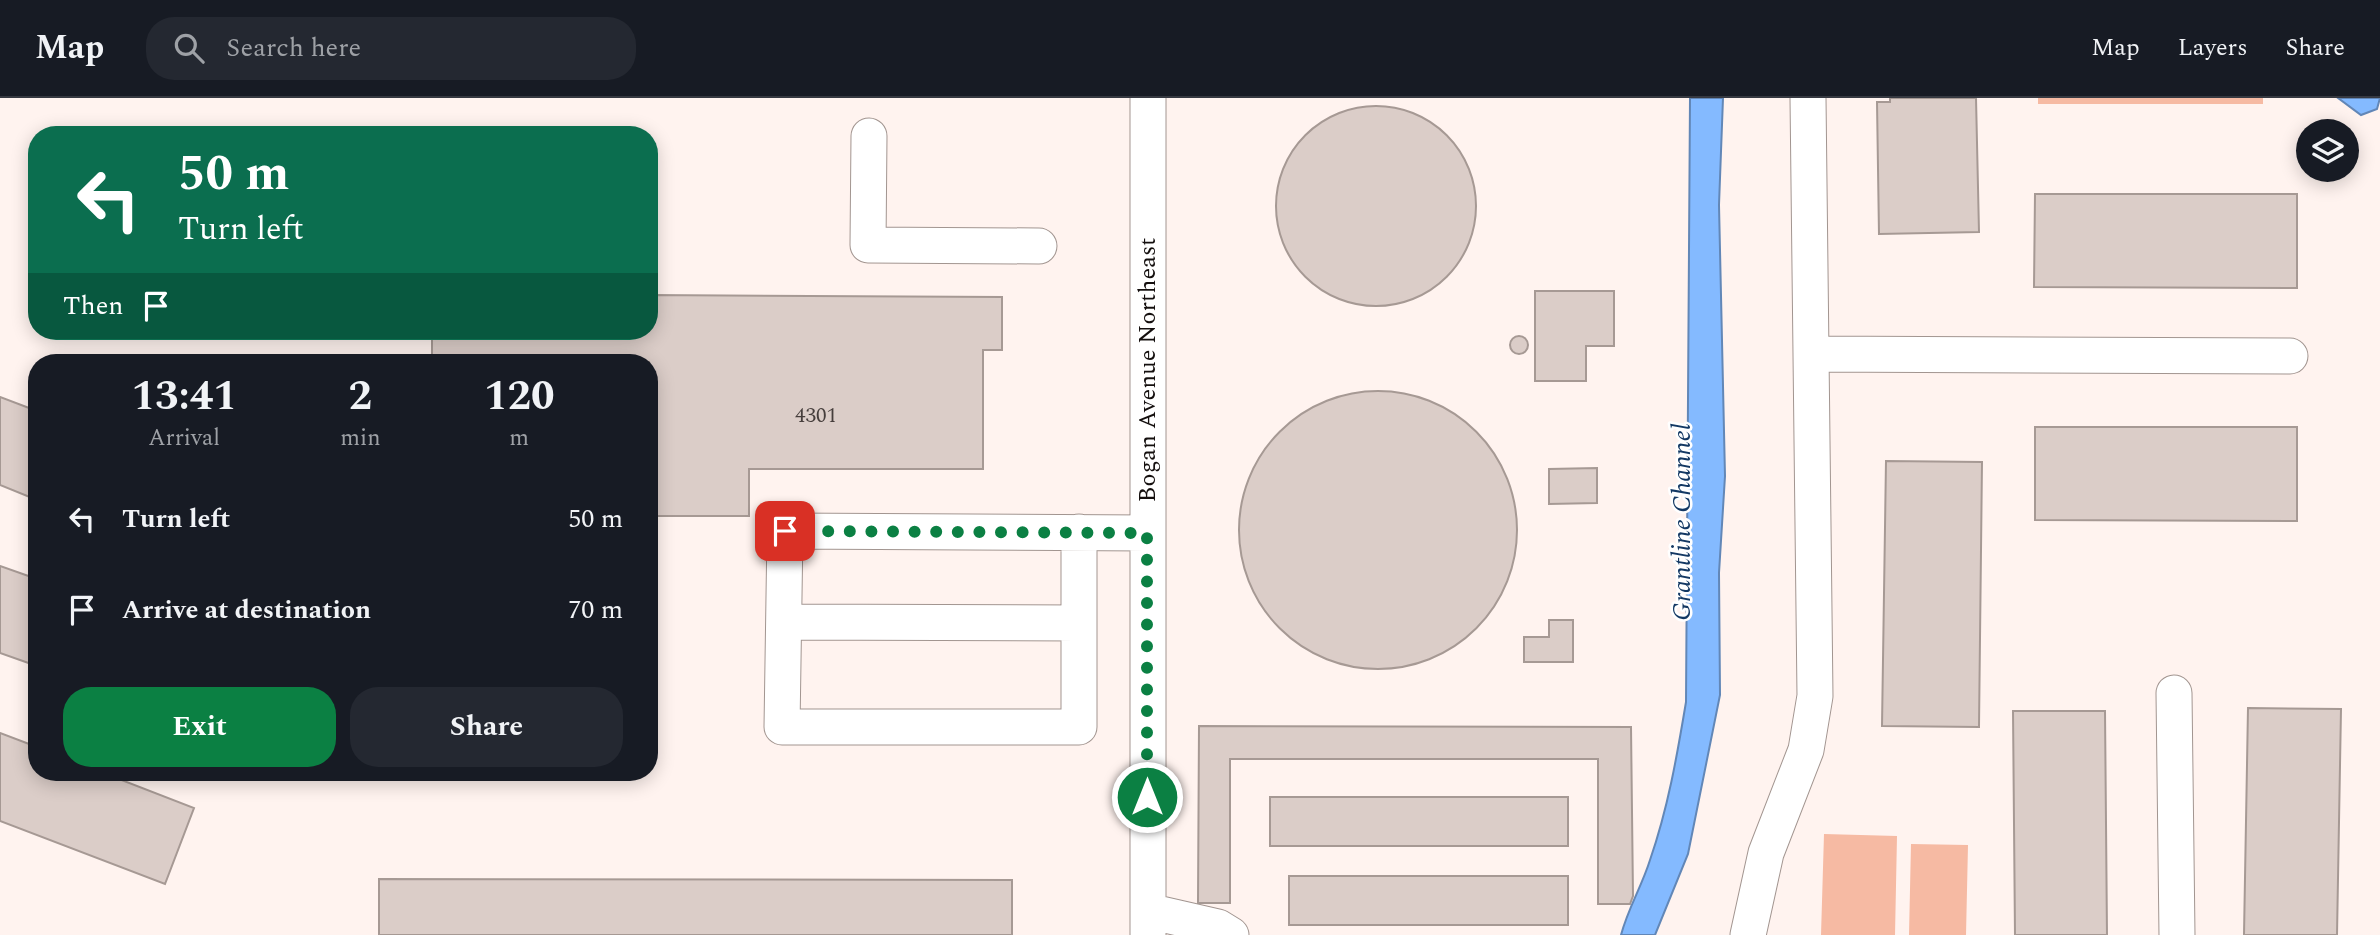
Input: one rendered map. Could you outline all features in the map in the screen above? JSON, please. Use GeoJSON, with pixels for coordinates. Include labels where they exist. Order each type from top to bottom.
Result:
{"type":"FeatureCollection","features":[{"type":"Feature","properties":{"kind":"street","name":"Bogan Avenue Northeast"},"geometry":{"type":"LineString","coordinates":[[1148,98],[1148,923]]}},
{"type":"Feature","properties":{"kind":"street"},"geometry":{"type":"LineString","coordinates":[[1748,935],[1766,853],[1806,750],[1815,696],[1808,98]]}},
{"type":"Feature","properties":{"kind":"street"},"geometry":{"type":"LineString","coordinates":[[869,136],[868,245],[1039,246]]}},
{"type":"Feature","properties":{"kind":"street"},"geometry":{"type":"LineString","coordinates":[[1811,355],[2290,356]]}},
{"type":"Feature","properties":{"kind":"street"},"geometry":{"type":"LineString","coordinates":[[1079,532],[1079,727],[782,727],[785,531],[1079,532],[1147,533]]}},
{"type":"Feature","properties":{"kind":"street"},"geometry":{"type":"LineString","coordinates":[[784,622],[1079,623]]}},
{"type":"Feature","properties":{"kind":"street"},"geometry":{"type":"LineString","coordinates":[[2174,693],[2177,935]]}},
{"type":"Feature","properties":{"kind":"street"},"geometry":{"type":"LineString","coordinates":[[1148,923],[1219,927],[1231,935]]}},
{"type":"Feature","properties":{"kind":"shaded area"},"geometry":{"type":"Polygon","coordinates":[[[2038,98],[2263,98],[2263,104],[2038,104],[2038,98]]]}},
{"type":"Feature","properties":{"kind":"shaded area"},"geometry":{"type":"Polygon","coordinates":[[[1824,834],[1897,836],[1895,935],[1821,935],[1824,834]]]}},
{"type":"Feature","properties":{"kind":"shaded area"},"geometry":{"type":"Polygon","coordinates":[[[1911,844],[1968,845],[1966,935],[1909,935],[1911,844]]]}},
{"type":"Feature","properties":{"kind":"water"},"geometry":{"type":"Polygon","coordinates":[[[1690,98],[1723,98],[1719,205],[1725,476],[1719,573],[1720,695],[1688,854],[1655,935],[1621,935],[1647,870],[1662,821],[1686,702],[1690,98]]]}},
{"type":"Feature","properties":{"kind":"water"},"geometry":{"type":"Polygon","coordinates":[[[2338,98],[2380,98],[2377,109],[2361,115],[2338,98]]]}},
{"type":"Feature","properties":{"kind":"building"},"geometry":{"type":"Polygon","coordinates":[[[1890,98],[1976,98],[1979,232],[1879,234],[1877,102],[1890,102],[1890,98]]]}},
{"type":"Feature","properties":{"kind":"building"},"geometry":{"type":"Polygon","coordinates":[[[1376,106],[1414,114],[1447,135],[1468,168],[1476,206],[1468,244],[1447,277],[1414,298],[1376,306],[1338,298],[1305,277],[1284,244],[1276,206],[1284,168],[1305,135],[1338,114],[1376,106]]]}},
{"type":"Feature","properties":{"kind":"building"},"geometry":{"type":"Polygon","coordinates":[[[2035,194],[2297,194],[2297,288],[2034,287],[2035,194]]]}},
{"type":"Feature","properties":{"kind":"building"},"geometry":{"type":"Polygon","coordinates":[[[1535,291],[1614,291],[1614,346],[1586,346],[1586,381],[1535,381],[1535,291]]]}},
{"type":"Feature","properties":{"kind":"building"},"geometry":{"type":"Polygon","coordinates":[[[658,295],[1002,297],[1002,350],[983,350],[983,469],[749,469],[749,516],[658,516],[658,354],[432,354],[432,340],[658,340],[658,295]]]}},
{"type":"Feature","properties":{"kind":"building"},"geometry":{"type":"Polygon","coordinates":[[[1519,336],[1525,339],[1528,345],[1525,351],[1519,354],[1513,351],[1510,345],[1513,339],[1519,336]]]}},
{"type":"Feature","properties":{"kind":"building"},"geometry":{"type":"Polygon","coordinates":[[[1392,391],[1444,407],[1477,431],[1494,453],[1507,477],[1515,503],[1515,557],[1507,583],[1494,607],[1477,629],[1455,646],[1431,659],[1392,669],[1364,669],[1312,653],[1279,629],[1270,618],[1255,596],[1241,557],[1239,516],[1255,464],[1279,431],[1290,422],[1312,407],[1351,393],[1392,391]]]}},
{"type":"Feature","properties":{"kind":"building"},"geometry":{"type":"Polygon","coordinates":[[[0,397],[28,408],[28,496],[0,485],[0,397]]]}},
{"type":"Feature","properties":{"kind":"building"},"geometry":{"type":"Polygon","coordinates":[[[2035,427],[2297,427],[2297,521],[2035,520],[2035,427]]]}},
{"type":"Feature","properties":{"kind":"building"},"geometry":{"type":"Polygon","coordinates":[[[1886,461],[1982,462],[1979,727],[1882,726],[1886,461]]]}},
{"type":"Feature","properties":{"kind":"building"},"geometry":{"type":"Polygon","coordinates":[[[1597,468],[1597,503],[1549,504],[1549,469],[1597,468]]]}},
{"type":"Feature","properties":{"kind":"building"},"geometry":{"type":"Polygon","coordinates":[[[0,566],[28,576],[28,663],[0,653],[0,566]]]}},
{"type":"Feature","properties":{"kind":"building"},"geometry":{"type":"Polygon","coordinates":[[[1549,620],[1573,620],[1573,662],[1524,662],[1524,637],[1549,637],[1549,620]]]}},
{"type":"Feature","properties":{"kind":"building"},"geometry":{"type":"Polygon","coordinates":[[[2248,708],[2341,709],[2337,935],[2244,935],[2248,708]]]}},
{"type":"Feature","properties":{"kind":"building"},"geometry":{"type":"Polygon","coordinates":[[[2013,711],[2105,711],[2107,935],[2015,935],[2013,711]]]}},
{"type":"Feature","properties":{"kind":"building"},"geometry":{"type":"Polygon","coordinates":[[[1199,726],[1631,727],[1633,896],[1630,904],[1598,904],[1598,759],[1230,759],[1230,903],[1198,903],[1199,726]]]}},
{"type":"Feature","properties":{"kind":"building"},"geometry":{"type":"Polygon","coordinates":[[[0,733],[28,744],[28,781],[124,781],[194,808],[165,884],[0,821],[0,733]]]}},
{"type":"Feature","properties":{"kind":"building"},"geometry":{"type":"Polygon","coordinates":[[[1270,797],[1568,797],[1568,846],[1270,846],[1270,797]]]}},
{"type":"Feature","properties":{"kind":"building"},"geometry":{"type":"Polygon","coordinates":[[[1289,876],[1568,876],[1568,925],[1289,925],[1289,876]]]}},
{"type":"Feature","properties":{"kind":"building"},"geometry":{"type":"Polygon","coordinates":[[[379,879],[1012,880],[1012,935],[379,935],[379,879]]]}},
{"type":"Feature","properties":{"kind":"route"},"geometry":{"type":"LineString","coordinates":[[785,531],[1147,533],[1147,797]]}},
{"type":"Feature","properties":{"kind":"water label","name":"Grantline Channel"},"geometry":{"type":"Point","coordinates":[1681,522]}}]}
